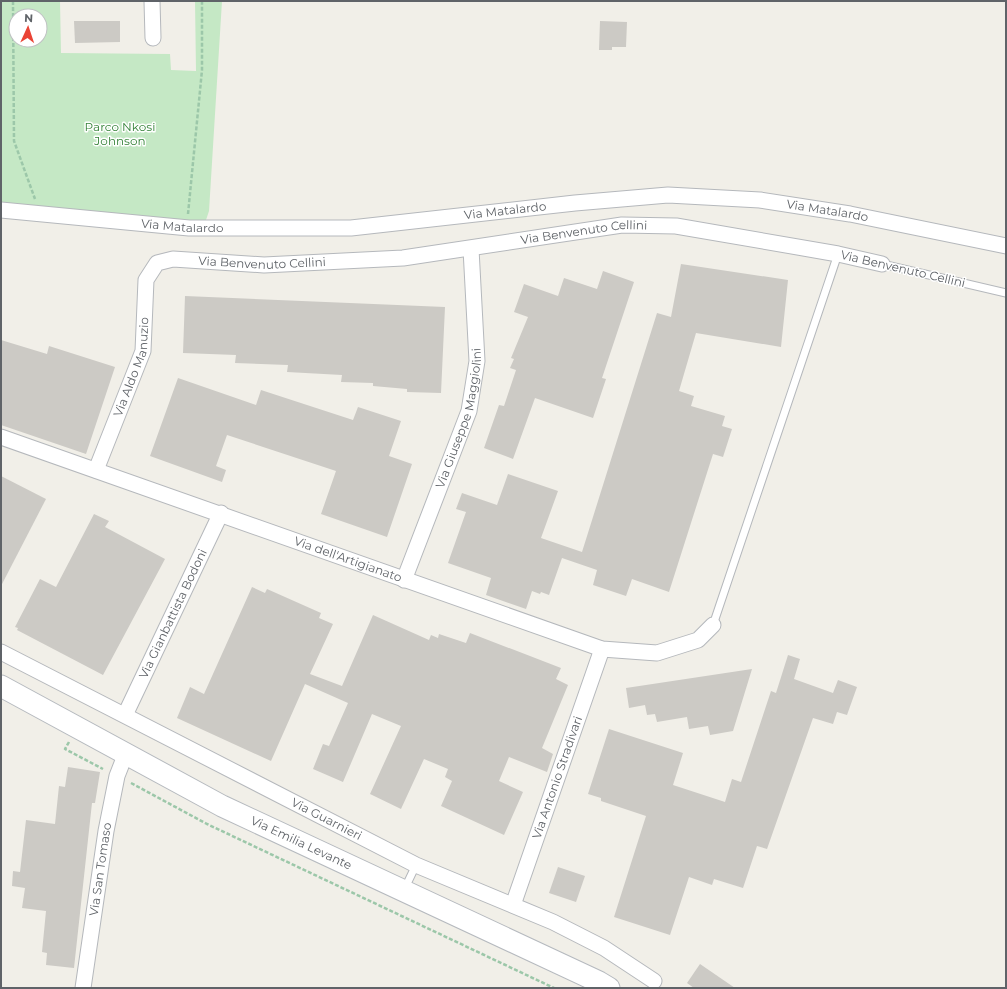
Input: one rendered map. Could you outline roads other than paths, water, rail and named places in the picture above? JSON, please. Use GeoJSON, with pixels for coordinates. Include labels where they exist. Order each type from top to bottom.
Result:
{"type":"FeatureCollection","features":[{"type":"Feature","properties":{"kind":"main road","name":"Via Emilia Levante"},"geometry":{"type":"LineString","coordinates":[[1,686],[222,806],[609,988]]}},
{"type":"Feature","properties":{"kind":"street"},"geometry":{"type":"LineString","coordinates":[[152,1],[153,38]]}},
{"type":"Feature","properties":{"kind":"street","name":"Via Matalardo"},"geometry":{"type":"LineString","coordinates":[[1,210],[187,228],[351,228],[575,203],[668,195],[760,200],[827,210],[1006,246]]}},
{"type":"Feature","properties":{"kind":"street","name":"Via Benvenuto Cellini"},"geometry":{"type":"LineString","coordinates":[[157,263],[173,259],[264,264],[402,258],[471,249],[622,225],[676,226],[838,254],[882,264]]}},
{"type":"Feature","properties":{"kind":"street","name":"Via Giuseppe Maggiolini"},"geometry":{"type":"LineString","coordinates":[[404,580],[469,410],[477,361],[471,249]]}},
{"type":"Feature","properties":{"kind":"street","name":"Via Aldo Manuzio"},"geometry":{"type":"LineString","coordinates":[[96,470],[143,351],[146,280],[157,263]]}},
{"type":"Feature","properties":{"kind":"street","name":"Via dell'Artigianato"},"geometry":{"type":"LineString","coordinates":[[1,437],[221,513],[404,580],[602,649],[657,653],[698,640],[712,625]]}},
{"type":"Feature","properties":{"kind":"street","name":"Via Gianbattista Bodoni"},"geometry":{"type":"LineString","coordinates":[[125,715],[221,513]]}},
{"type":"Feature","properties":{"kind":"street","name":"Via Antonio Stradivari"},"geometry":{"type":"LineString","coordinates":[[513,905],[602,649]]}},
{"type":"Feature","properties":{"kind":"street","name":"Via Guarnieri"},"geometry":{"type":"LineString","coordinates":[[2,654],[125,715],[416,865],[553,922],[604,948],[654,981]]}},
{"type":"Feature","properties":{"kind":"street","name":"Via San Tomaso"},"geometry":{"type":"LineString","coordinates":[[83,988],[106,831],[117,776],[126,753]]}},
{"type":"Feature","properties":{"kind":"lane"},"geometry":{"type":"LineString","coordinates":[[712,625],[838,254]]}},
{"type":"Feature","properties":{"kind":"lane","name":"Via Benvenuto Cellini"},"geometry":{"type":"LineString","coordinates":[[882,264],[1006,292]]}},
{"type":"Feature","properties":{"kind":"lane"},"geometry":{"type":"LineString","coordinates":[[403,891],[416,865]]}},
{"type":"Feature","properties":{"kind":"park label","name":"Parco Nkosi Johnson"},"geometry":{"type":"Point","coordinates":[120,134]}}]}
